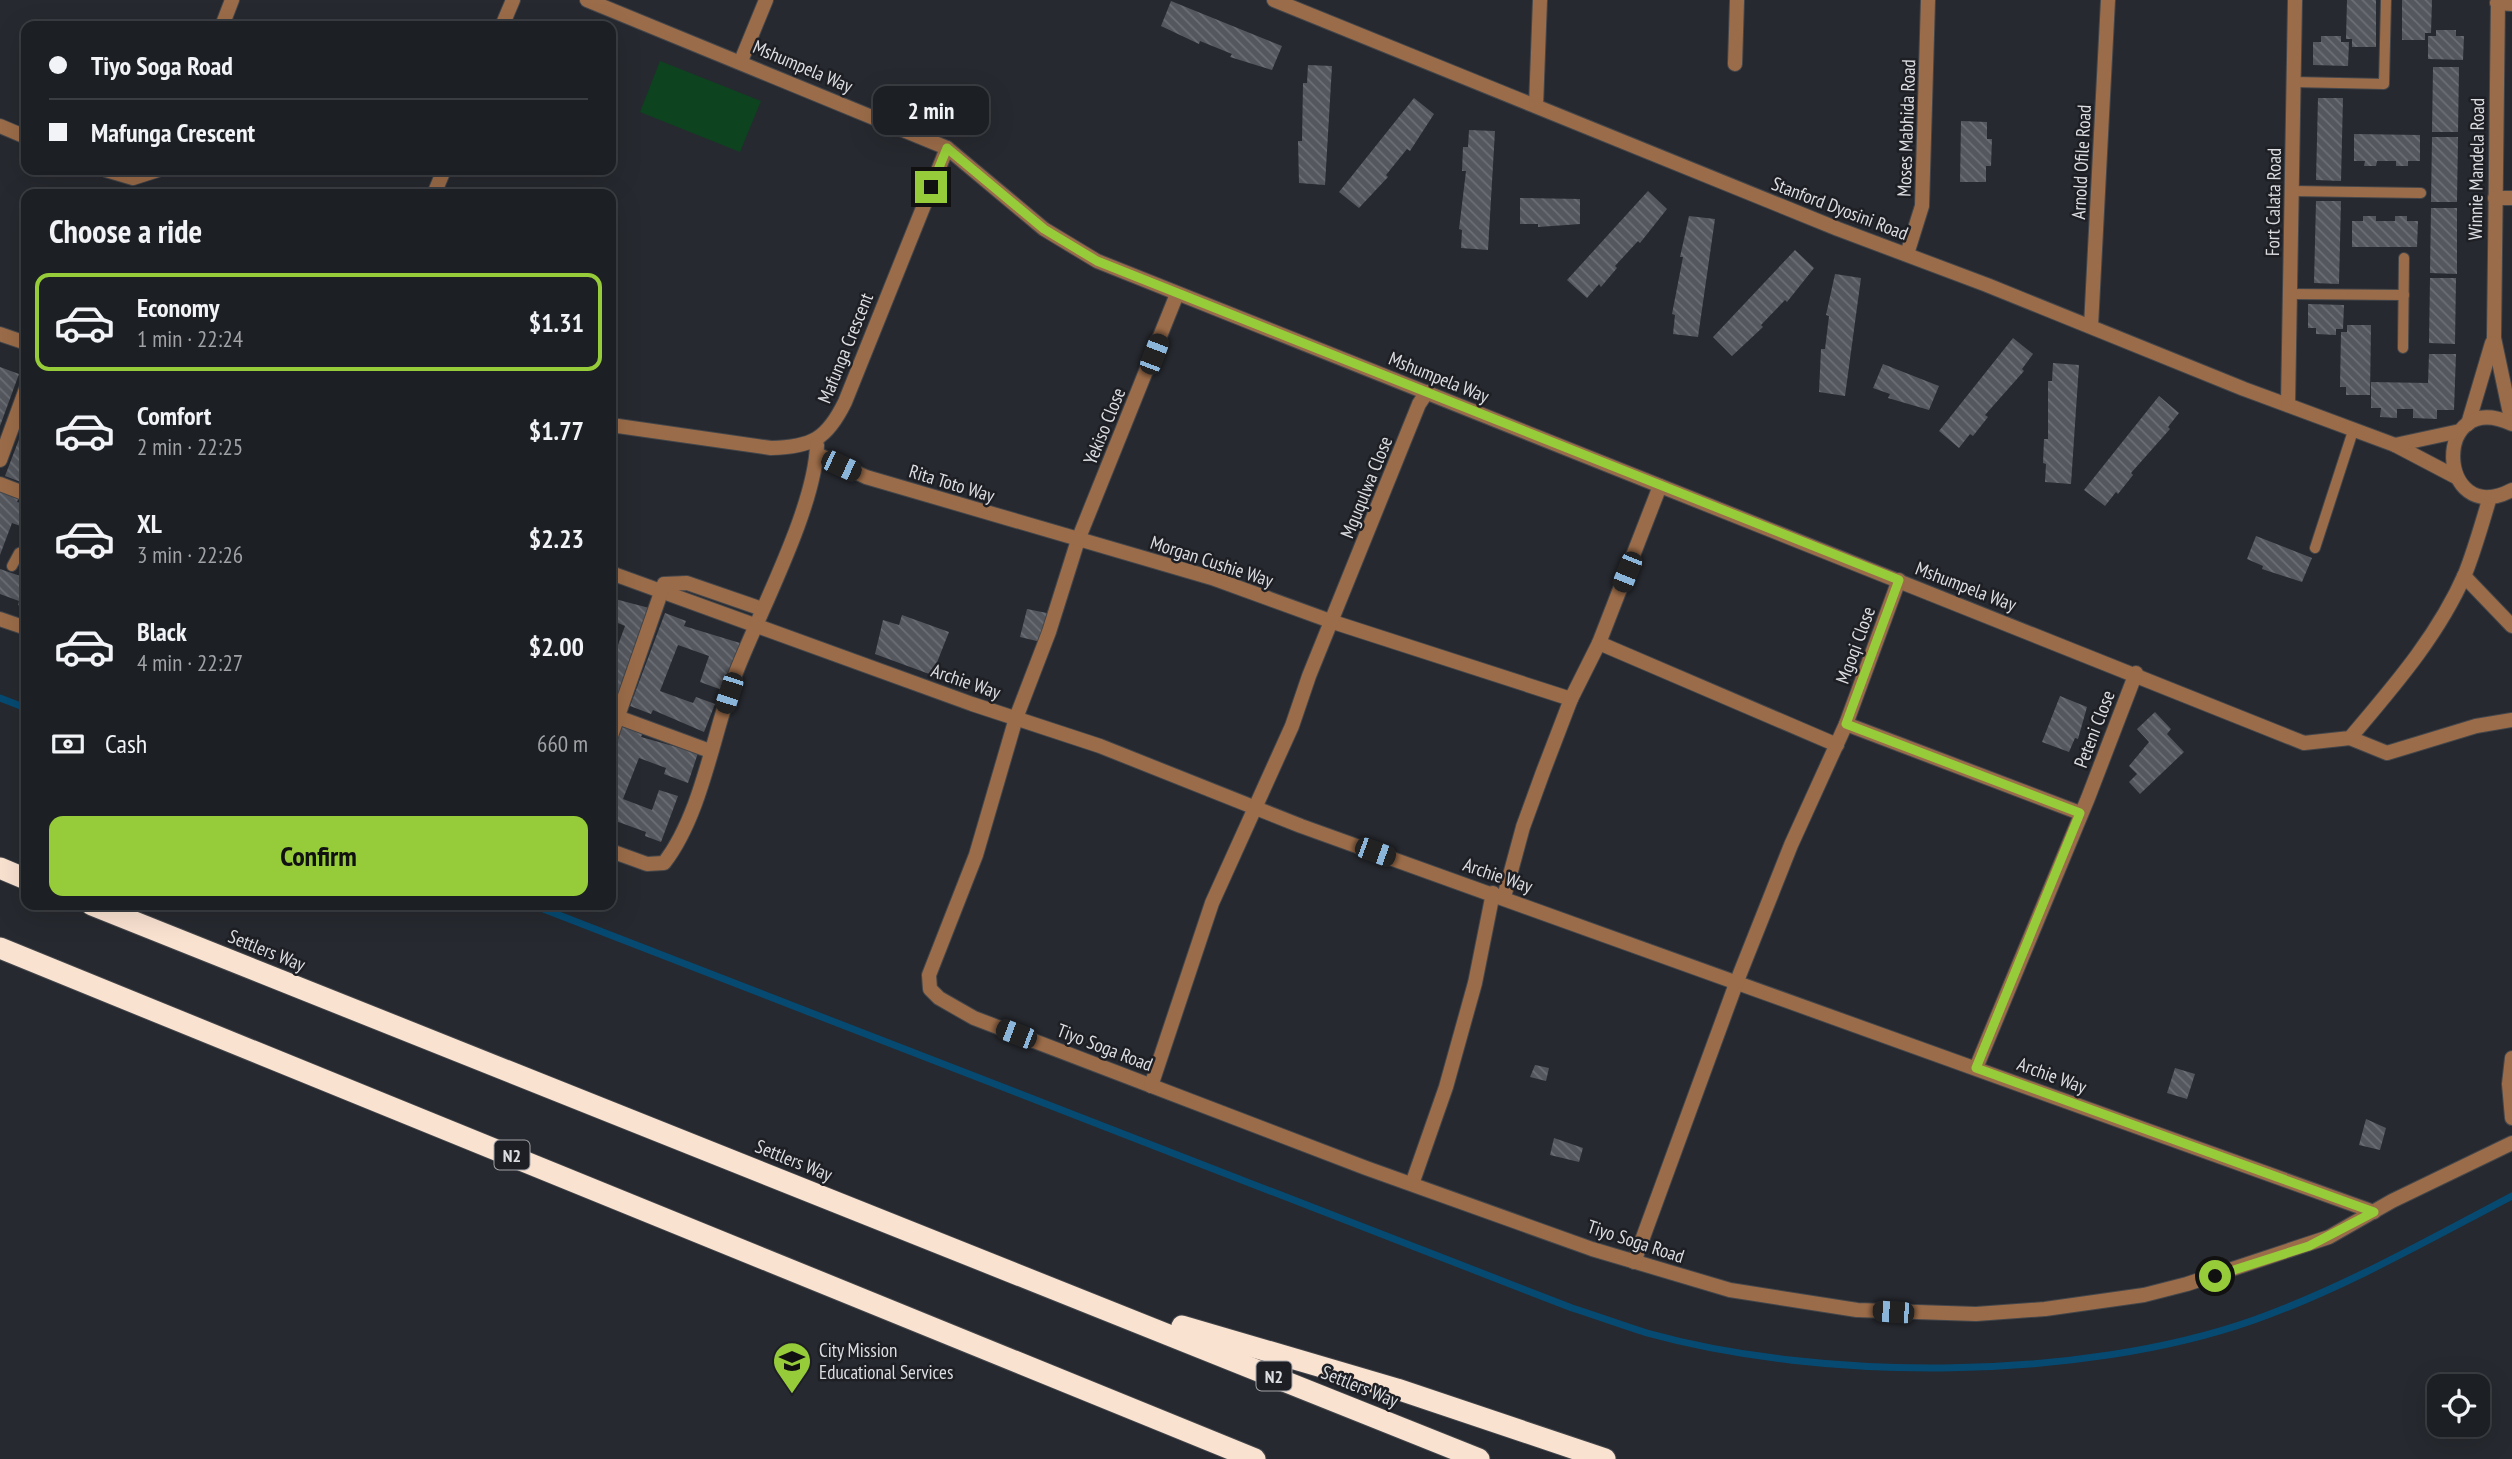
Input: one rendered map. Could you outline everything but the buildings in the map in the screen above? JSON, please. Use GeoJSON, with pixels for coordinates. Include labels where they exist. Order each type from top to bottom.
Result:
{"type":"FeatureCollection","features":[{"type":"Feature","properties":{"kind":"highway"},"geometry":{"type":"LineString","coordinates":[[0,868],[21,877]]}},
{"type":"Feature","properties":{"kind":"highway","name":"Settlers Way"},"geometry":{"type":"LineString","coordinates":[[105,910],[1479,1459]]}},
{"type":"Feature","properties":{"kind":"highway","name":"N2"},"geometry":{"type":"LineString","coordinates":[[0,948],[1255,1459]]}},
{"type":"Feature","properties":{"kind":"highway"},"geometry":{"type":"LineString","coordinates":[[1069,1293],[1397,1389],[1605,1459]]}},
{"type":"Feature","properties":{"kind":"street"},"geometry":{"type":"LineString","coordinates":[[224,21],[232,0]]}},
{"type":"Feature","properties":{"kind":"street"},"geometry":{"type":"LineString","coordinates":[[504,21],[513,0]]}},
{"type":"Feature","properties":{"kind":"street","name":"Mshumpela Way"},"geometry":{"type":"LineString","coordinates":[[587,0],[741,61],[947,148],[1066,245],[1177,294],[2136,673],[2304,743],[2350,738]]}},
{"type":"Feature","properties":{"kind":"street"},"geometry":{"type":"LineString","coordinates":[[741,61],[766,0]]}},
{"type":"Feature","properties":{"kind":"street","name":"Stanford Dyosini Road"},"geometry":{"type":"LineString","coordinates":[[1273,0],[1838,229],[2353,431],[2395,445],[2456,477],[2470,491],[2490,497]]}},
{"type":"Feature","properties":{"kind":"street"},"geometry":{"type":"LineString","coordinates":[[1536,106],[1540,0]]}},
{"type":"Feature","properties":{"kind":"street"},"geometry":{"type":"LineString","coordinates":[[1735,64],[1737,0]]}},
{"type":"Feature","properties":{"kind":"street","name":"Moses Mabhida Road"},"geometry":{"type":"LineString","coordinates":[[1907,254],[1922,206],[1928,0]]}},
{"type":"Feature","properties":{"kind":"street","name":"Arnold Ofile Road"},"geometry":{"type":"LineString","coordinates":[[2091,326],[2108,0]]}},
{"type":"Feature","properties":{"kind":"street","name":"Fort Calata Road"},"geometry":{"type":"LineString","coordinates":[[2288,405],[2295,0]]}},
{"type":"Feature","properties":{"kind":"street","name":"Winnie Mandela Road"},"geometry":{"type":"LineString","coordinates":[[2502,2],[2495,198],[2494,338],[2512,423]]}},
{"type":"Feature","properties":{"kind":"street"},"geometry":{"type":"LineString","coordinates":[[0,126],[21,135]]}},
{"type":"Feature","properties":{"kind":"street","name":"Mafunga Crescent"},"geometry":{"type":"LineString","coordinates":[[817,447],[845,402],[947,148]]}},
{"type":"Feature","properties":{"kind":"street"},"geometry":{"type":"LineString","coordinates":[[123,175],[133,178],[142,175]]}},
{"type":"Feature","properties":{"kind":"street"},"geometry":{"type":"LineString","coordinates":[[2495,198],[2512,198]]}},
{"type":"Feature","properties":{"kind":"street","name":"Yekiso Close"},"geometry":{"type":"LineString","coordinates":[[929,975],[976,855],[1016,718],[1049,632],[1078,540],[1177,294]]}},
{"type":"Feature","properties":{"kind":"street"},"geometry":{"type":"LineString","coordinates":[[0,334],[21,341]]}},
{"type":"Feature","properties":{"kind":"street","name":"Winnie Mandela Road"},"geometry":{"type":"LineString","coordinates":[[2456,477],[2451,461],[2452,445],[2464,427],[2494,338]]}},
{"type":"Feature","properties":{"kind":"street","name":"Mguqulwa Close"},"geometry":{"type":"LineString","coordinates":[[1151,1086],[1204,923],[1292,726],[1309,676],[1419,404],[1427,392]]}},
{"type":"Feature","properties":{"kind":"street"},"geometry":{"type":"LineString","coordinates":[[0,460],[21,403]]}},
{"type":"Feature","properties":{"kind":"street"},"geometry":{"type":"LineString","coordinates":[[2395,445],[2464,427],[2490,417],[2512,423]]}},
{"type":"Feature","properties":{"kind":"street"},"geometry":{"type":"LineString","coordinates":[[616,426],[771,448],[817,447],[805,500],[755,626],[682,833],[664,863],[654,864],[616,853]]}},
{"type":"Feature","properties":{"kind":"street","name":"Rita Toto Way"},"geometry":{"type":"LineString","coordinates":[[817,447],[866,478],[1078,540]]}},
{"type":"Feature","properties":{"kind":"street"},"geometry":{"type":"LineString","coordinates":[[0,484],[21,492]]}},
{"type":"Feature","properties":{"kind":"street"},"geometry":{"type":"LineString","coordinates":[[1412,1184],[1446,1087],[1499,895],[1529,810],[1571,699],[1599,643],[1660,486]]}},
{"type":"Feature","properties":{"kind":"street"},"geometry":{"type":"LineString","coordinates":[[2512,490],[2490,497],[2464,576],[2445,613],[2404,674],[2350,738],[2387,754],[2476,726],[2512,720]]}},
{"type":"Feature","properties":{"kind":"street","name":"Morgan Cushie Way"},"geometry":{"type":"LineString","coordinates":[[1078,540],[1212,578],[1333,622],[1571,699]]}},
{"type":"Feature","properties":{"kind":"street","name":"Archie Way"},"geometry":{"type":"LineString","coordinates":[[616,575],[1100,746],[1255,808],[2374,1212]]}},
{"type":"Feature","properties":{"kind":"street"},"geometry":{"type":"LineString","coordinates":[[2464,576],[2512,626]]}},
{"type":"Feature","properties":{"kind":"street","name":"Mgoqi Close"},"geometry":{"type":"LineString","coordinates":[[1634,1262],[1737,981],[1791,845],[1846,724],[1899,580]]}},
{"type":"Feature","properties":{"kind":"street"},"geometry":{"type":"LineString","coordinates":[[616,711],[657,612],[660,590],[667,583],[682,582],[762,610]]}},
{"type":"Feature","properties":{"kind":"street"},"geometry":{"type":"LineString","coordinates":[[0,619],[21,626]]}},
{"type":"Feature","properties":{"kind":"street"},"geometry":{"type":"LineString","coordinates":[[1599,643],[1837,745]]}},
{"type":"Feature","properties":{"kind":"street","name":"Peteni Close"},"geometry":{"type":"LineString","coordinates":[[1976,1068],[2088,798],[2136,673]]}},
{"type":"Feature","properties":{"kind":"street"},"geometry":{"type":"LineString","coordinates":[[616,717],[710,751]]}},
{"type":"Feature","properties":{"kind":"street"},"geometry":{"type":"LineString","coordinates":[[1846,724],[2080,813]]}},
{"type":"Feature","properties":{"kind":"street","name":"Tiyo Soga Road"},"geometry":{"type":"LineString","coordinates":[[929,975],[928,985],[933,993],[974,1018],[1412,1184],[1634,1262],[1730,1290],[1819,1306],[1976,1314],[2045,1309],[2144,1295],[2309,1246],[2512,1143]]}},
{"type":"Feature","properties":{"kind":"street"},"geometry":{"type":"LineString","coordinates":[[2512,1058],[2509,1098],[2512,1118]]}},
{"type":"Feature","properties":{"kind":"lane"},"geometry":{"type":"LineString","coordinates":[[2294,82],[2385,84],[2386,0]]}},
{"type":"Feature","properties":{"kind":"lane"},"geometry":{"type":"LineString","coordinates":[[2292,191],[2421,193]]}},
{"type":"Feature","properties":{"kind":"lane"},"geometry":{"type":"LineString","coordinates":[[2403,348],[2404,258]]}},
{"type":"Feature","properties":{"kind":"lane"},"geometry":{"type":"LineString","coordinates":[[2290,294],[2404,295]]}},
{"type":"Feature","properties":{"kind":"lane"},"geometry":{"type":"LineString","coordinates":[[2315,548],[2353,431]]}},
{"type":"Feature","properties":{"kind":"lane"},"geometry":{"type":"LineString","coordinates":[[12,566],[21,552]]}},
{"type":"Feature","properties":{"kind":"green space"},"geometry":{"type":"Polygon","coordinates":[[[660,61],[761,101],[740,152],[640,112],[660,61]]]}},
{"type":"Feature","properties":{"kind":"waterway"},"geometry":{"type":"LineString","coordinates":[[0,698],[21,706]]}},
{"type":"Feature","properties":{"kind":"waterway"},"geometry":{"type":"LineString","coordinates":[[546,910],[1572,1308],[1647,1333],[1717,1349],[1792,1360],[1871,1367],[1952,1368],[2033,1364],[2111,1355],[2186,1340],[2254,1320],[2320,1293],[2512,1196]]}},
{"type":"Feature","properties":{"kind":"place","name":"City Mission Educational Services"},"geometry":{"type":"Point","coordinates":[792,1395]}},
{"type":"Feature","properties":{"kind":"route"},"geometry":{"type":"LineString","coordinates":[[931,187],[947,148],[1044,229],[1066,245],[1097,261],[1899,580],[1846,724],[2080,813],[1976,1068],[2374,1212],[2309,1246],[2215,1276]]}}]}
